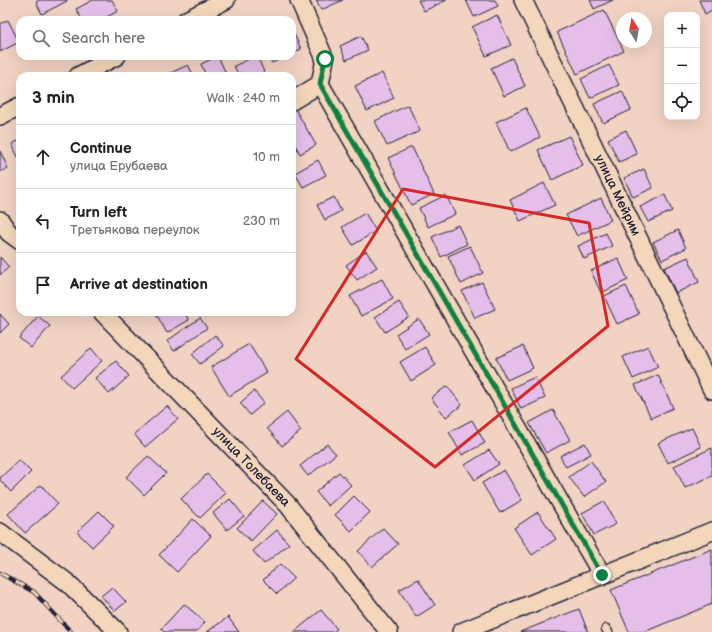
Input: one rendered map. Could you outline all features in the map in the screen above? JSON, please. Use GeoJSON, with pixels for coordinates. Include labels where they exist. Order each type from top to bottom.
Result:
{"type":"FeatureCollection","features":[{"type":"Feature","properties":{"kind":"street"},"geometry":{"type":"LineString","coordinates":[[194,16],[226,0]]}},
{"type":"Feature","properties":{"kind":"street"},"geometry":{"type":"LineString","coordinates":[[300,0],[325,59],[320,84],[602,575]]}},
{"type":"Feature","properties":{"kind":"street","name":"улица Мейрим"},"geometry":{"type":"LineString","coordinates":[[523,0],[712,390]]}},
{"type":"Feature","properties":{"kind":"street"},"geometry":{"type":"LineString","coordinates":[[86,72],[109,60]]}},
{"type":"Feature","properties":{"kind":"street"},"geometry":{"type":"LineString","coordinates":[[296,98],[320,84]]}},
{"type":"Feature","properties":{"kind":"street"},"geometry":{"type":"LineString","coordinates":[[0,116],[16,108]]}},
{"type":"Feature","properties":{"kind":"street"},"geometry":{"type":"LineString","coordinates":[[0,220],[9,233],[16,238]]}},
{"type":"Feature","properties":{"kind":"street","name":"улица Толебаева"},"geometry":{"type":"LineString","coordinates":[[106,316],[288,505],[389,632]]}},
{"type":"Feature","properties":{"kind":"street"},"geometry":{"type":"LineString","coordinates":[[461,632],[712,530]]}},
{"type":"Feature","properties":{"kind":"street"},"geometry":{"type":"LineString","coordinates":[[0,532],[68,583],[118,632]]}},
{"type":"Feature","properties":{"kind":"highlighted area"},"geometry":{"type":"Polygon","coordinates":[[[403,189],[589,223],[608,326],[435,467],[296,359],[403,189]]]}},
{"type":"Feature","properties":{"kind":"building"},"geometry":{"type":"Polygon","coordinates":[[[39,0],[67,1],[42,14],[36,2],[39,0]]]}},
{"type":"Feature","properties":{"kind":"building"},"geometry":{"type":"Polygon","coordinates":[[[93,0],[112,0],[118,11],[109,16],[80,16],[76,9],[93,0]]]}},
{"type":"Feature","properties":{"kind":"building"},"geometry":{"type":"Polygon","coordinates":[[[316,0],[343,0],[321,10],[316,0]]]}},
{"type":"Feature","properties":{"kind":"building"},"geometry":{"type":"Polygon","coordinates":[[[418,0],[447,0],[424,11],[418,0]]]}},
{"type":"Feature","properties":{"kind":"building"},"geometry":{"type":"Polygon","coordinates":[[[466,0],[495,0],[498,6],[474,17],[466,0]]]}},
{"type":"Feature","properties":{"kind":"building"},"geometry":{"type":"Polygon","coordinates":[[[590,0],[613,0],[594,9],[590,0]]]}},
{"type":"Feature","properties":{"kind":"building"},"geometry":{"type":"Polygon","coordinates":[[[699,0],[712,0],[712,10],[705,14],[699,0]]]}},
{"type":"Feature","properties":{"kind":"building"},"geometry":{"type":"Polygon","coordinates":[[[604,10],[616,35],[616,48],[623,48],[624,51],[577,74],[557,32],[604,10]]]}},
{"type":"Feature","properties":{"kind":"building"},"geometry":{"type":"Polygon","coordinates":[[[497,15],[511,45],[486,56],[472,27],[497,15]]]}},
{"type":"Feature","properties":{"kind":"building"},"geometry":{"type":"Polygon","coordinates":[[[8,20],[16,36],[16,44],[0,52],[0,24],[8,20]]]}},
{"type":"Feature","properties":{"kind":"building"},"geometry":{"type":"Polygon","coordinates":[[[361,36],[368,50],[346,60],[340,46],[361,36]]]}},
{"type":"Feature","properties":{"kind":"building"},"geometry":{"type":"Polygon","coordinates":[[[296,38],[301,49],[296,52],[296,38]]]}},
{"type":"Feature","properties":{"kind":"building"},"geometry":{"type":"Polygon","coordinates":[[[512,58],[525,86],[504,96],[491,68],[512,58]]]}},
{"type":"Feature","properties":{"kind":"building"},"geometry":{"type":"Polygon","coordinates":[[[210,60],[220,60],[225,72],[204,72],[201,64],[210,60]]]}},
{"type":"Feature","properties":{"kind":"building"},"geometry":{"type":"Polygon","coordinates":[[[247,60],[259,60],[264,72],[237,72],[234,66],[247,60]]]}},
{"type":"Feature","properties":{"kind":"building"},"geometry":{"type":"Polygon","coordinates":[[[270,60],[278,60],[272,63],[270,60]]]}},
{"type":"Feature","properties":{"kind":"building"},"geometry":{"type":"Polygon","coordinates":[[[188,65],[192,72],[173,72],[188,65]]]}},
{"type":"Feature","properties":{"kind":"building"},"geometry":{"type":"Polygon","coordinates":[[[609,65],[619,85],[590,98],[581,79],[609,65]]]}},
{"type":"Feature","properties":{"kind":"building"},"geometry":{"type":"Polygon","coordinates":[[[382,73],[394,98],[367,111],[355,86],[382,73]]]}},
{"type":"Feature","properties":{"kind":"building"},"geometry":{"type":"Polygon","coordinates":[[[622,91],[631,110],[603,123],[594,104],[622,91]]]}},
{"type":"Feature","properties":{"kind":"building"},"geometry":{"type":"Polygon","coordinates":[[[408,105],[420,131],[387,146],[375,121],[408,105]]]}},
{"type":"Feature","properties":{"kind":"building"},"geometry":{"type":"Polygon","coordinates":[[[526,108],[540,137],[510,152],[496,122],[526,108]]]}},
{"type":"Feature","properties":{"kind":"building"},"geometry":{"type":"Polygon","coordinates":[[[296,110],[316,145],[300,154],[296,146],[296,110]]]}},
{"type":"Feature","properties":{"kind":"building"},"geometry":{"type":"Polygon","coordinates":[[[626,130],[637,154],[619,162],[608,139],[626,130]]]}},
{"type":"Feature","properties":{"kind":"building"},"geometry":{"type":"Polygon","coordinates":[[[569,136],[583,165],[552,180],[538,150],[569,136]]]}},
{"type":"Feature","properties":{"kind":"building"},"geometry":{"type":"Polygon","coordinates":[[[16,142],[16,153],[12,144],[16,142]]]}},
{"type":"Feature","properties":{"kind":"building"},"geometry":{"type":"Polygon","coordinates":[[[412,147],[434,194],[411,205],[388,158],[412,147]]]}},
{"type":"Feature","properties":{"kind":"building"},"geometry":{"type":"Polygon","coordinates":[[[0,151],[8,168],[0,172],[0,151]]]}},
{"type":"Feature","properties":{"kind":"building"},"geometry":{"type":"Polygon","coordinates":[[[318,160],[326,175],[303,187],[296,172],[318,160]]]}},
{"type":"Feature","properties":{"kind":"building"},"geometry":{"type":"Polygon","coordinates":[[[644,169],[653,188],[633,197],[624,178],[644,169]]]}},
{"type":"Feature","properties":{"kind":"building"},"geometry":{"type":"Polygon","coordinates":[[[544,183],[555,205],[520,221],[510,200],[544,183]]]}},
{"type":"Feature","properties":{"kind":"building"},"geometry":{"type":"Polygon","coordinates":[[[446,195],[455,214],[428,227],[419,208],[446,195]]]}},
{"type":"Feature","properties":{"kind":"building"},"geometry":{"type":"Polygon","coordinates":[[[665,195],[672,211],[648,222],[640,207],[665,195]]]}},
{"type":"Feature","properties":{"kind":"building"},"geometry":{"type":"Polygon","coordinates":[[[334,197],[341,211],[325,220],[317,205],[334,197]]]}},
{"type":"Feature","properties":{"kind":"building"},"geometry":{"type":"Polygon","coordinates":[[[601,198],[611,220],[577,236],[566,215],[601,198]]]}},
{"type":"Feature","properties":{"kind":"building"},"geometry":{"type":"Polygon","coordinates":[[[365,213],[376,231],[353,245],[342,227],[365,213]]]}},
{"type":"Feature","properties":{"kind":"building"},"geometry":{"type":"Polygon","coordinates":[[[458,225],[467,244],[441,257],[432,237],[458,225]]]}},
{"type":"Feature","properties":{"kind":"building"},"geometry":{"type":"Polygon","coordinates":[[[678,230],[686,248],[662,260],[653,242],[678,230]]]}},
{"type":"Feature","properties":{"kind":"building"},"geometry":{"type":"Polygon","coordinates":[[[606,233],[612,246],[584,259],[578,246],[606,233]]]}},
{"type":"Feature","properties":{"kind":"building"},"geometry":{"type":"Polygon","coordinates":[[[470,246],[483,273],[461,284],[448,256],[470,246]]]}},
{"type":"Feature","properties":{"kind":"building"},"geometry":{"type":"Polygon","coordinates":[[[366,251],[377,267],[357,280],[346,265],[366,251]]]}},
{"type":"Feature","properties":{"kind":"building"},"geometry":{"type":"Polygon","coordinates":[[[0,257],[9,267],[0,275],[0,257]]]}},
{"type":"Feature","properties":{"kind":"building"},"geometry":{"type":"Polygon","coordinates":[[[688,257],[699,282],[676,293],[664,268],[688,257]]]}},
{"type":"Feature","properties":{"kind":"building"},"geometry":{"type":"Polygon","coordinates":[[[618,258],[628,280],[601,293],[591,271],[618,258]]]}},
{"type":"Feature","properties":{"kind":"building"},"geometry":{"type":"Polygon","coordinates":[[[382,279],[393,299],[361,316],[350,296],[382,279]]]}},
{"type":"Feature","properties":{"kind":"building"},"geometry":{"type":"Polygon","coordinates":[[[482,282],[495,309],[475,318],[462,291],[482,282]]]}},
{"type":"Feature","properties":{"kind":"building"},"geometry":{"type":"Polygon","coordinates":[[[626,286],[639,314],[617,324],[604,296],[626,286]]]}},
{"type":"Feature","properties":{"kind":"building"},"geometry":{"type":"Polygon","coordinates":[[[399,302],[409,317],[385,332],[375,317],[399,302]]]}},
{"type":"Feature","properties":{"kind":"building"},"geometry":{"type":"Polygon","coordinates":[[[0,314],[9,324],[0,333],[0,314]]]}},
{"type":"Feature","properties":{"kind":"building"},"geometry":{"type":"Polygon","coordinates":[[[38,316],[50,326],[31,348],[19,338],[38,316]]]}},
{"type":"Feature","properties":{"kind":"building"},"geometry":{"type":"Polygon","coordinates":[[[157,316],[186,316],[189,320],[167,333],[157,316]]]}},
{"type":"Feature","properties":{"kind":"building"},"geometry":{"type":"Polygon","coordinates":[[[200,318],[207,328],[174,351],[167,341],[200,318]]]}},
{"type":"Feature","properties":{"kind":"building"},"geometry":{"type":"Polygon","coordinates":[[[419,319],[429,334],[405,349],[396,334],[419,319]]]}},
{"type":"Feature","properties":{"kind":"building"},"geometry":{"type":"Polygon","coordinates":[[[215,335],[224,346],[200,364],[192,354],[215,335]]]}},
{"type":"Feature","properties":{"kind":"building"},"geometry":{"type":"Polygon","coordinates":[[[249,344],[267,373],[229,396],[211,367],[249,344]]]}},
{"type":"Feature","properties":{"kind":"building"},"geometry":{"type":"Polygon","coordinates":[[[523,346],[533,368],[507,380],[496,358],[523,346]]]}},
{"type":"Feature","properties":{"kind":"building"},"geometry":{"type":"Polygon","coordinates":[[[648,346],[658,367],[633,379],[623,357],[648,346]]]}},
{"type":"Feature","properties":{"kind":"building"},"geometry":{"type":"Polygon","coordinates":[[[425,347],[436,365],[411,381],[400,362],[425,347]]]}},
{"type":"Feature","properties":{"kind":"building"},"geometry":{"type":"Polygon","coordinates":[[[91,348],[102,361],[72,388],[61,376],[91,348]]]}},
{"type":"Feature","properties":{"kind":"building"},"geometry":{"type":"Polygon","coordinates":[[[116,361],[129,376],[109,394],[95,378],[116,361]]]}},
{"type":"Feature","properties":{"kind":"building"},"geometry":{"type":"Polygon","coordinates":[[[658,375],[673,408],[651,418],[635,385],[658,375]]]}},
{"type":"Feature","properties":{"kind":"building"},"geometry":{"type":"Polygon","coordinates":[[[535,377],[545,398],[521,409],[511,388],[535,377]]]}},
{"type":"Feature","properties":{"kind":"building"},"geometry":{"type":"Polygon","coordinates":[[[447,386],[462,405],[446,417],[431,398],[447,386]]]}},
{"type":"Feature","properties":{"kind":"building"},"geometry":{"type":"Polygon","coordinates":[[[254,391],[264,403],[250,415],[240,403],[254,391]]]}},
{"type":"Feature","properties":{"kind":"building"},"geometry":{"type":"Polygon","coordinates":[[[167,406],[178,419],[145,447],[134,434],[167,406]]]}},
{"type":"Feature","properties":{"kind":"building"},"geometry":{"type":"Polygon","coordinates":[[[553,410],[570,440],[546,453],[529,423],[553,410]]]}},
{"type":"Feature","properties":{"kind":"building"},"geometry":{"type":"Polygon","coordinates":[[[287,412],[301,431],[282,446],[267,428],[287,412]]]}},
{"type":"Feature","properties":{"kind":"building"},"geometry":{"type":"Polygon","coordinates":[[[472,420],[485,443],[462,455],[449,432],[472,420]]]}},
{"type":"Feature","properties":{"kind":"building"},"geometry":{"type":"Polygon","coordinates":[[[692,428],[701,447],[668,463],[658,443],[692,428]]]}},
{"type":"Feature","properties":{"kind":"building"},"geometry":{"type":"Polygon","coordinates":[[[585,443],[591,454],[566,467],[560,456],[585,443]]]}},
{"type":"Feature","properties":{"kind":"building"},"geometry":{"type":"Polygon","coordinates":[[[327,444],[336,454],[308,476],[300,466],[327,444]]]}},
{"type":"Feature","properties":{"kind":"building"},"geometry":{"type":"Polygon","coordinates":[[[712,448],[712,476],[685,488],[674,466],[712,448]]]}},
{"type":"Feature","properties":{"kind":"building"},"geometry":{"type":"Polygon","coordinates":[[[489,450],[499,464],[475,480],[465,465],[489,450]]]}},
{"type":"Feature","properties":{"kind":"building"},"geometry":{"type":"Polygon","coordinates":[[[148,456],[166,473],[144,495],[126,477],[148,456]]]}},
{"type":"Feature","properties":{"kind":"building"},"geometry":{"type":"Polygon","coordinates":[[[19,460],[31,472],[11,492],[0,480],[0,478],[19,460]]]}},
{"type":"Feature","properties":{"kind":"building"},"geometry":{"type":"Polygon","coordinates":[[[591,461],[606,482],[584,497],[569,477],[591,461]]]}},
{"type":"Feature","properties":{"kind":"building"},"geometry":{"type":"Polygon","coordinates":[[[504,470],[522,500],[500,513],[482,483],[504,470]]]}},
{"type":"Feature","properties":{"kind":"building"},"geometry":{"type":"Polygon","coordinates":[[[339,472],[351,485],[328,506],[316,492],[339,472]]]}},
{"type":"Feature","properties":{"kind":"building"},"geometry":{"type":"Polygon","coordinates":[[[207,474],[226,493],[200,518],[181,499],[207,474]]]}},
{"type":"Feature","properties":{"kind":"building"},"geometry":{"type":"Polygon","coordinates":[[[41,485],[58,504],[25,533],[8,514],[41,485]]]}},
{"type":"Feature","properties":{"kind":"building"},"geometry":{"type":"Polygon","coordinates":[[[354,496],[370,512],[351,531],[335,515],[354,496]]]}},
{"type":"Feature","properties":{"kind":"building"},"geometry":{"type":"Polygon","coordinates":[[[230,499],[244,516],[227,530],[213,513],[230,499]]]}},
{"type":"Feature","properties":{"kind":"building"},"geometry":{"type":"Polygon","coordinates":[[[263,501],[277,514],[251,541],[237,528],[263,501]]]}},
{"type":"Feature","properties":{"kind":"building"},"geometry":{"type":"Polygon","coordinates":[[[604,501],[616,524],[594,535],[582,513],[604,501]]]}},
{"type":"Feature","properties":{"kind":"building"},"geometry":{"type":"Polygon","coordinates":[[[99,511],[114,526],[92,547],[77,532],[99,511]]]}},
{"type":"Feature","properties":{"kind":"building"},"geometry":{"type":"Polygon","coordinates":[[[538,512],[556,539],[532,555],[514,528],[538,512]]]}},
{"type":"Feature","properties":{"kind":"building"},"geometry":{"type":"Polygon","coordinates":[[[193,519],[211,536],[177,572],[159,555],[193,519]]]}},
{"type":"Feature","properties":{"kind":"building"},"geometry":{"type":"Polygon","coordinates":[[[383,528],[398,544],[372,567],[358,551],[383,528]]]}},
{"type":"Feature","properties":{"kind":"building"},"geometry":{"type":"Polygon","coordinates":[[[277,530],[289,544],[264,564],[253,551],[277,530]]]}},
{"type":"Feature","properties":{"kind":"building"},"geometry":{"type":"Polygon","coordinates":[[[712,549],[712,604],[644,632],[629,632],[611,590],[712,549]]]}},
{"type":"Feature","properties":{"kind":"building"},"geometry":{"type":"Polygon","coordinates":[[[280,564],[294,578],[277,594],[263,580],[280,564]]]}},
{"type":"Feature","properties":{"kind":"building"},"geometry":{"type":"Polygon","coordinates":[[[418,579],[435,605],[416,617],[399,590],[418,579]]]}},
{"type":"Feature","properties":{"kind":"building"},"geometry":{"type":"Polygon","coordinates":[[[112,587],[126,602],[115,611],[101,596],[112,587]]]}},
{"type":"Feature","properties":{"kind":"building"},"geometry":{"type":"Polygon","coordinates":[[[184,604],[205,622],[196,632],[164,632],[161,629],[184,604]]]}},
{"type":"Feature","properties":{"kind":"building"},"geometry":{"type":"Polygon","coordinates":[[[579,609],[588,632],[520,632],[579,609]]]}},
{"type":"Feature","properties":{"kind":"building"},"geometry":{"type":"Polygon","coordinates":[[[321,610],[337,629],[333,632],[294,632],[321,610]]]}},
{"type":"Feature","properties":{"kind":"building"},"geometry":{"type":"Polygon","coordinates":[[[228,617],[239,632],[207,632],[228,617]]]}},
{"type":"Feature","properties":{"kind":"railway"},"geometry":{"type":"LineString","coordinates":[[0,573],[34,592],[71,632]]}},
{"type":"Feature","properties":{"kind":"route"},"geometry":{"type":"LineString","coordinates":[[325,59],[320,84],[602,575]]}}]}
